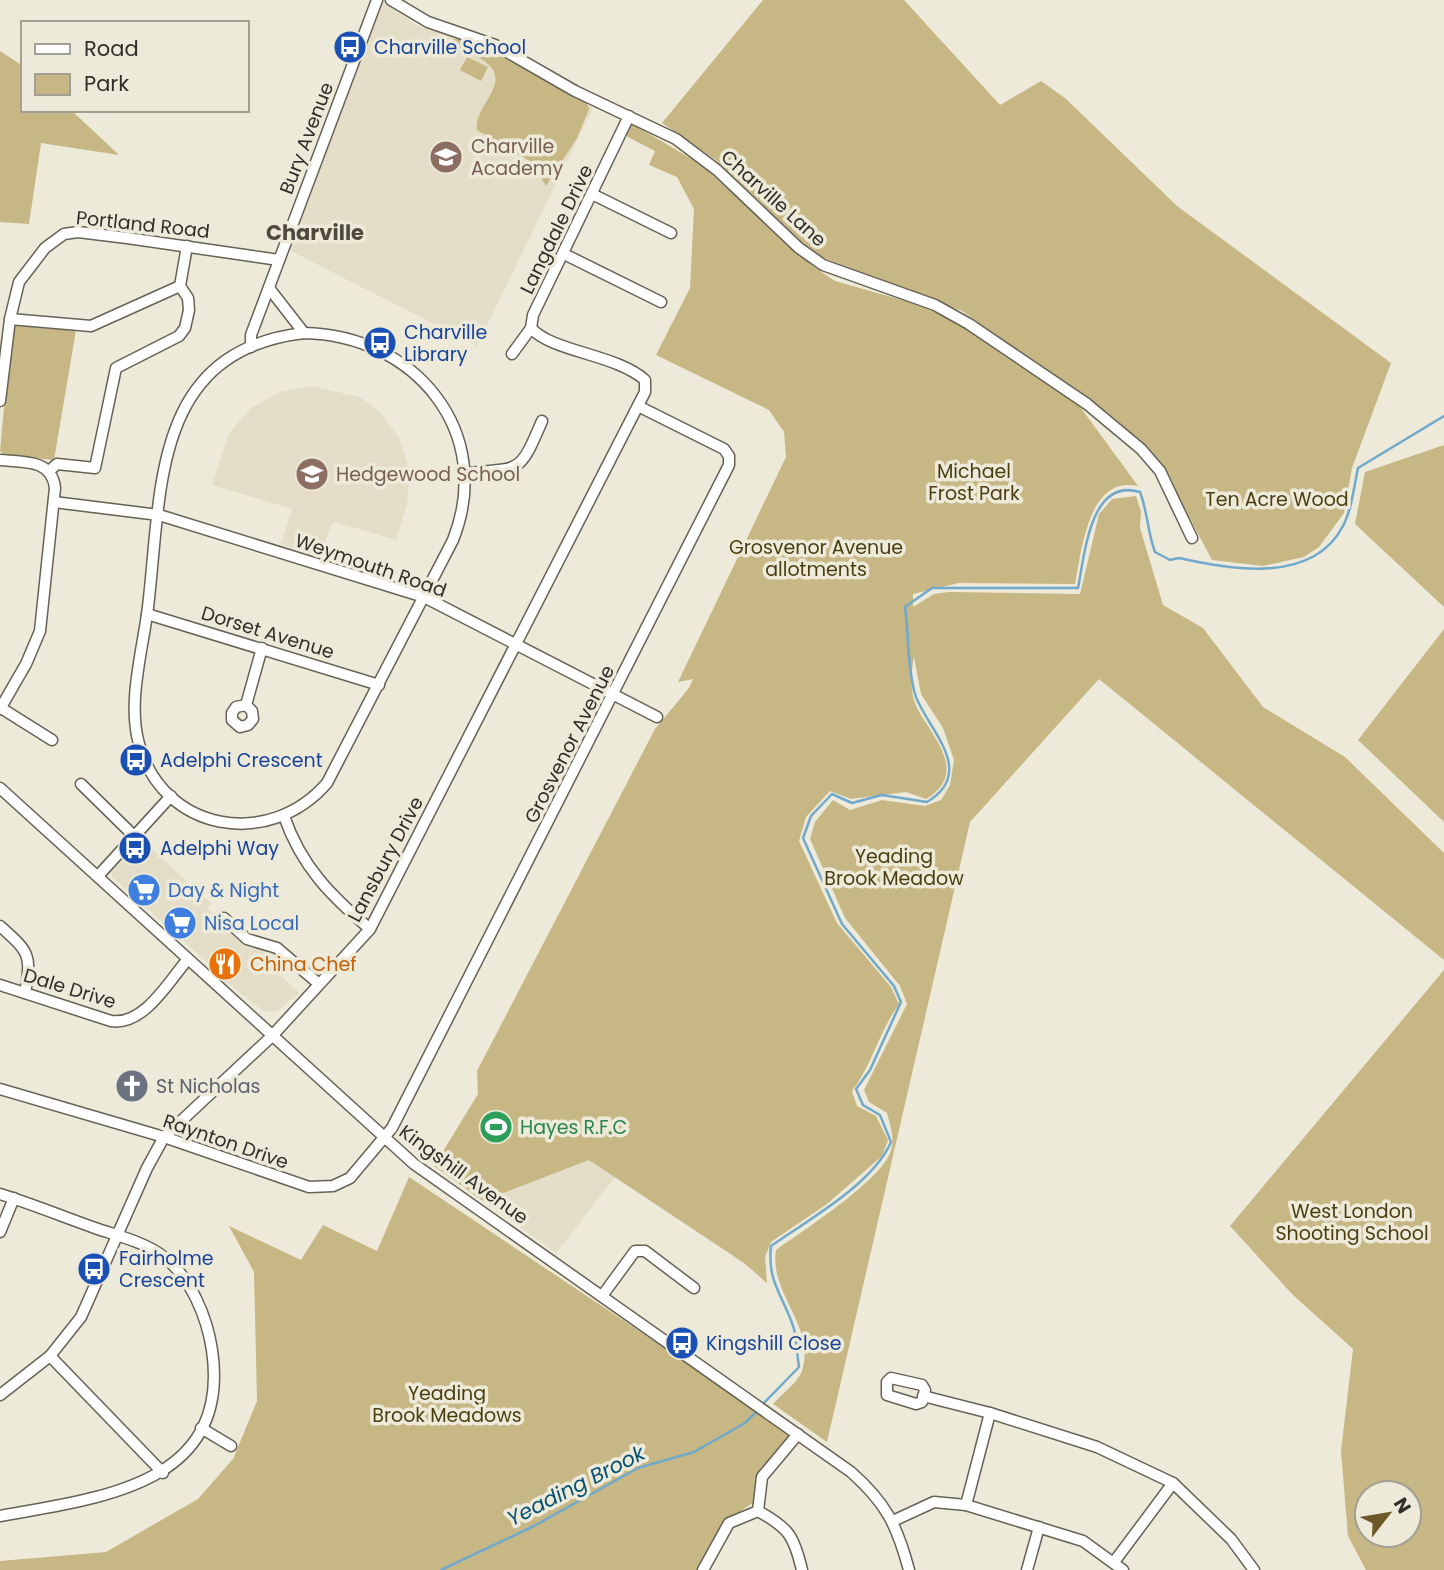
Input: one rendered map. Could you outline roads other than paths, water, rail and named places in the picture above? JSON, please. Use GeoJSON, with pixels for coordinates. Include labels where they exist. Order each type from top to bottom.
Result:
{"type":"FeatureCollection","features":[{"type":"Feature","properties":{"kind":"street","name":"Bury Avenue"},"geometry":{"type":"LineString","coordinates":[[251,347],[251,335],[377,0]]}},
{"type":"Feature","properties":{"kind":"street","name":"Charville Lane"},"geometry":{"type":"LineString","coordinates":[[391,0],[428,22],[495,44],[575,91],[669,135],[704,159],[815,261],[841,274],[925,301],[954,314],[1087,404],[1141,449],[1160,471],[1192,538]]}},
{"type":"Feature","properties":{"kind":"street","name":"Langdale Drive"},"geometry":{"type":"LineString","coordinates":[[512,354],[531,328],[531,320],[629,116]]}},
{"type":"Feature","properties":{"kind":"street"},"geometry":{"type":"LineString","coordinates":[[592,194],[671,233]]}},
{"type":"Feature","properties":{"kind":"street","name":"Portland Road"},"geometry":{"type":"LineString","coordinates":[[0,401],[10,319],[22,275],[45,248],[64,234],[78,232],[279,260]]}},
{"type":"Feature","properties":{"kind":"street"},"geometry":{"type":"LineString","coordinates":[[49,471],[57,464],[96,468],[116,368],[182,332],[187,323],[190,304],[180,286],[187,246]]}},
{"type":"Feature","properties":{"kind":"street"},"geometry":{"type":"LineString","coordinates":[[564,254],[662,302]]}},
{"type":"Feature","properties":{"kind":"street"},"geometry":{"type":"LineString","coordinates":[[10,319],[91,326],[180,286]]}},
{"type":"Feature","properties":{"kind":"street"},"geometry":{"type":"LineString","coordinates":[[269,288],[303,333]]}},
{"type":"Feature","properties":{"kind":"street","name":"Lansbury Drive"},"geometry":{"type":"LineString","coordinates":[[0,1395],[50,1356],[82,1317],[164,1138],[272,1036],[370,929],[638,405],[647,386],[642,378],[612,361],[543,337],[531,328]]}},
{"type":"Feature","properties":{"kind":"street"},"geometry":{"type":"LineString","coordinates":[[303,333],[356,340],[383,351],[409,367],[433,392],[448,417],[460,449],[465,473],[460,521],[332,776],[314,796],[284,817],[261,824],[231,824],[194,813],[171,796],[146,763],[137,734],[137,693],[168,446],[186,402],[214,371],[251,347],[303,333]]}},
{"type":"Feature","properties":{"kind":"street","name":"Grosvenor Avenue"},"geometry":{"type":"LineString","coordinates":[[385,1139],[614,695],[730,462],[724,449],[638,405]]}},
{"type":"Feature","properties":{"kind":"street"},"geometry":{"type":"LineString","coordinates":[[465,473],[507,470],[521,464],[542,421]]}},
{"type":"Feature","properties":{"kind":"street"},"geometry":{"type":"LineString","coordinates":[[0,460],[38,464],[49,471],[55,484],[40,631],[26,664],[0,708],[52,740]]}},
{"type":"Feature","properties":{"kind":"street","name":"Weymouth Road"},"geometry":{"type":"LineString","coordinates":[[54,502],[159,515],[424,597],[657,716]]}},
{"type":"Feature","properties":{"kind":"street","name":"Dorset Avenue"},"geometry":{"type":"LineString","coordinates":[[147,614],[379,685]]}},
{"type":"Feature","properties":{"kind":"street"},"geometry":{"type":"LineString","coordinates":[[246,705],[262,648]]}},
{"type":"Feature","properties":{"kind":"street"},"geometry":{"type":"LineString","coordinates":[[81,784],[135,837]]}},
{"type":"Feature","properties":{"kind":"street","name":"Kingshill Avenue"},"geometry":{"type":"LineString","coordinates":[[0,788],[414,1164],[770,1413],[878,1496],[893,1521],[909,1570]]}},
{"type":"Feature","properties":{"kind":"street"},"geometry":{"type":"LineString","coordinates":[[98,876],[171,796]]}},
{"type":"Feature","properties":{"kind":"street"},"geometry":{"type":"LineString","coordinates":[[284,817],[298,850],[313,874],[370,929]]}},
{"type":"Feature","properties":{"kind":"street"},"geometry":{"type":"LineString","coordinates":[[224,918],[247,939],[277,948],[319,984]]}},
{"type":"Feature","properties":{"kind":"street"},"geometry":{"type":"LineString","coordinates":[[0,926],[28,954],[30,963],[25,993]]}},
{"type":"Feature","properties":{"kind":"street","name":"Dale Drive"},"geometry":{"type":"LineString","coordinates":[[0,985],[111,1021],[125,1021],[142,1012],[188,958]]}},
{"type":"Feature","properties":{"kind":"street","name":"Raynton Drive"},"geometry":{"type":"LineString","coordinates":[[0,1088],[164,1138],[309,1187],[326,1187],[345,1181],[385,1139]]}},
{"type":"Feature","properties":{"kind":"street"},"geometry":{"type":"LineString","coordinates":[[0,1194],[118,1236],[164,1257],[182,1277],[200,1306],[208,1331],[214,1366],[211,1399],[201,1428],[184,1454],[163,1473],[109,1496],[0,1516]]}},
{"type":"Feature","properties":{"kind":"street"},"geometry":{"type":"LineString","coordinates":[[0,1232],[14,1198]]}},
{"type":"Feature","properties":{"kind":"street"},"geometry":{"type":"LineString","coordinates":[[602,1296],[635,1251],[645,1251],[694,1289]]}},
{"type":"Feature","properties":{"kind":"street"},"geometry":{"type":"LineString","coordinates":[[50,1356],[163,1473]]}},
{"type":"Feature","properties":{"kind":"street"},"geometry":{"type":"LineString","coordinates":[[923,1396],[990,1413],[1097,1447],[1173,1483],[1231,1539],[1254,1570]]}},
{"type":"Feature","properties":{"kind":"street"},"geometry":{"type":"LineString","coordinates":[[966,1505],[990,1413]]}},
{"type":"Feature","properties":{"kind":"street"},"geometry":{"type":"LineString","coordinates":[[201,1428],[231,1446]]}},
{"type":"Feature","properties":{"kind":"street"},"geometry":{"type":"LineString","coordinates":[[758,1511],[762,1477],[799,1434]]}},
{"type":"Feature","properties":{"kind":"street"},"geometry":{"type":"LineString","coordinates":[[1114,1562],[1173,1483]]}},
{"type":"Feature","properties":{"kind":"street"},"geometry":{"type":"LineString","coordinates":[[893,1521],[934,1502],[966,1505],[1083,1541],[1123,1570]]}},
{"type":"Feature","properties":{"kind":"street"},"geometry":{"type":"LineString","coordinates":[[703,1570],[729,1523],[758,1511]]}},
{"type":"Feature","properties":{"kind":"street"},"geometry":{"type":"LineString","coordinates":[[758,1511],[783,1525],[796,1543],[802,1570]]}},
{"type":"Feature","properties":{"kind":"street"},"geometry":{"type":"LineString","coordinates":[[1027,1570],[1039,1527]]}},
{"type":"Feature","properties":{"kind":"waterway","name":"Yeading Brook"},"geometry":{"type":"LineString","coordinates":[[762,1405],[799,1367],[794,1329],[774,1280],[770,1259],[771,1246],[855,1187],[870,1172],[891,1142],[880,1115],[863,1105],[856,1089],[870,1070],[901,1002],[894,986],[842,924],[803,838],[811,816],[832,794],[852,803],[882,795],[927,802],[942,790],[948,777],[949,763],[944,749],[921,707],[912,683],[905,607],[932,588],[1078,588],[1093,522],[1100,507],[1110,496],[1123,490],[1140,492],[1155,552],[1170,560],[1179,558],[1246,568],[1292,565],[1312,557],[1330,545],[1343,526],[1351,505],[1358,468],[1444,416]]}},
{"type":"Feature","properties":{"kind":"waterway","name":"Yeading Brook"},"geometry":{"type":"LineString","coordinates":[[441,1570],[534,1526],[638,1468],[694,1452],[745,1423],[758,1410]]}},
{"type":"Feature","properties":{"kind":"place","name":"Charville School"},"geometry":{"type":"Point","coordinates":[350,47]}},
{"type":"Feature","properties":{"kind":"place","name":"Charville Academy"},"geometry":{"type":"Point","coordinates":[446,157]}},
{"type":"Feature","properties":{"kind":"place","name":"Charville Library"},"geometry":{"type":"Point","coordinates":[380,343]}},
{"type":"Feature","properties":{"kind":"place","name":"Hedgewood School"},"geometry":{"type":"Point","coordinates":[312,474]}},
{"type":"Feature","properties":{"kind":"place","name":"Adelphi Crescent"},"geometry":{"type":"Point","coordinates":[136,760]}},
{"type":"Feature","properties":{"kind":"place","name":"Adelphi Way"},"geometry":{"type":"Point","coordinates":[135,848]}},
{"type":"Feature","properties":{"kind":"place","name":"Day & Night"},"geometry":{"type":"Point","coordinates":[144,890]}},
{"type":"Feature","properties":{"kind":"place","name":"Nisa Local"},"geometry":{"type":"Point","coordinates":[180,923]}},
{"type":"Feature","properties":{"kind":"place","name":"China Chef"},"geometry":{"type":"Point","coordinates":[225,964]}},
{"type":"Feature","properties":{"kind":"place","name":"St Nicholas"},"geometry":{"type":"Point","coordinates":[132,1086]}},
{"type":"Feature","properties":{"kind":"place","name":"Hayes R.F.C"},"geometry":{"type":"Point","coordinates":[496,1127]}},
{"type":"Feature","properties":{"kind":"place","name":"Fairholme Crescent"},"geometry":{"type":"Point","coordinates":[94,1269]}},
{"type":"Feature","properties":{"kind":"place","name":"Kingshill Close"},"geometry":{"type":"Point","coordinates":[682,1343]}},
{"type":"Feature","properties":{"kind":"district","name":"Charville"},"geometry":{"type":"Point","coordinates":[315,233]}},
{"type":"Feature","properties":{"kind":"park label","name":"Michael Frost Park"},"geometry":{"type":"Point","coordinates":[974,482]}},
{"type":"Feature","properties":{"kind":"park label","name":"Ten Acre Wood"},"geometry":{"type":"Point","coordinates":[1277,499]}},
{"type":"Feature","properties":{"kind":"park label","name":"Grosvenor Avenue allotments"},"geometry":{"type":"Point","coordinates":[816,558]}},
{"type":"Feature","properties":{"kind":"park label","name":"Yeading Brook Meadow"},"geometry":{"type":"Point","coordinates":[894,867]}},
{"type":"Feature","properties":{"kind":"park label","name":"West London Shooting School"},"geometry":{"type":"Point","coordinates":[1352,1222]}},
{"type":"Feature","properties":{"kind":"park label","name":"Yeading Brook Meadows"},"geometry":{"type":"Point","coordinates":[447,1404]}}]}
